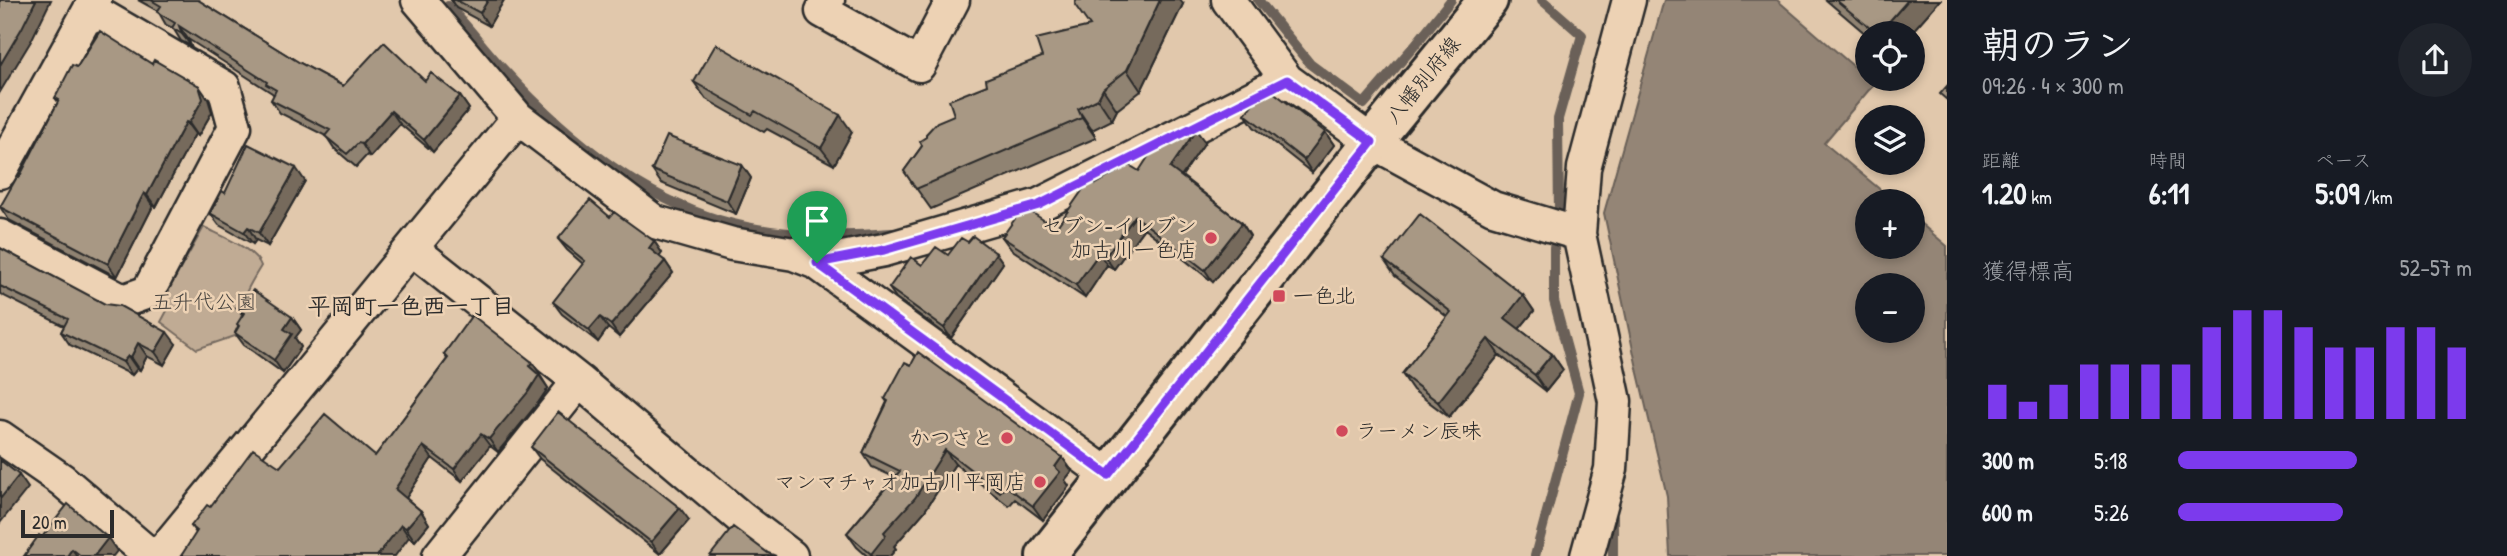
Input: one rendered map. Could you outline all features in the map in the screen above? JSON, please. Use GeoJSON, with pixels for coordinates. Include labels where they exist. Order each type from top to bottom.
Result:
{"type":"FeatureCollection","features":[{"type":"Feature","properties":{"kind":"main road","name":"八幡別府線"},"geometry":{"type":"LineString","coordinates":[[1046,556],[1372,142],[1488,0]]}},
{"type":"Feature","properties":{"kind":"street"},"geometry":{"type":"LineString","coordinates":[[828,0],[822,11],[919,65],[953,0]]}},
{"type":"Feature","properties":{"kind":"street"},"geometry":{"type":"LineString","coordinates":[[1228,0],[1287,80],[1372,142],[1493,208],[1579,234]]}},
{"type":"Feature","properties":{"kind":"street"},"geometry":{"type":"LineString","coordinates":[[1587,556],[1611,469],[1615,401],[1579,234],[1584,168],[1629,0]]}},
{"type":"Feature","properties":{"kind":"street"},"geometry":{"type":"LineString","coordinates":[[423,2],[517,117],[655,222],[732,244],[794,254],[817,263],[1108,475]]}},
{"type":"Feature","properties":{"kind":"street"},"geometry":{"type":"LineString","coordinates":[[0,172],[92,4],[224,87],[235,127],[148,292],[123,301],[0,236]]}},
{"type":"Feature","properties":{"kind":"street"},"geometry":{"type":"LineString","coordinates":[[817,263],[884,250],[1039,205],[1287,80]]}},
{"type":"Feature","properties":{"kind":"street"},"geometry":{"type":"LineString","coordinates":[[159,556],[517,117]]}},
{"type":"Feature","properties":{"kind":"street"},"geometry":{"type":"LineString","coordinates":[[412,249],[579,381],[733,528],[792,556]]}},
{"type":"Feature","properties":{"kind":"street"},"geometry":{"type":"LineString","coordinates":[[439,556],[579,381]]}},
{"type":"Feature","properties":{"kind":"street"},"geometry":{"type":"LineString","coordinates":[[0,437],[62,480],[151,556]]}},
{"type":"Feature","properties":{"kind":"green space","name":"五升代公園"},"geometry":{"type":"Polygon","coordinates":[[[204,227],[245,248],[261,266],[244,298],[241,334],[197,349],[161,322],[168,309],[161,303],[204,227]]]}},
{"type":"Feature","properties":{"kind":"shaded area"},"geometry":{"type":"Polygon","coordinates":[[[1664,0],[1777,0],[1855,68],[1855,91],[1868,91],[1824,143],[1855,169],[1855,175],[1863,175],[1880,189],[1855,189],[1855,259],[1925,259],[1925,227],[1947,246],[1947,556],[1670,556],[1667,496],[1604,213],[1664,0]]]}},
{"type":"Feature","properties":{"kind":"building"},"geometry":{"type":"Polygon","coordinates":[[[0,0],[36,0],[0,65],[0,0]]]}},
{"type":"Feature","properties":{"kind":"building"},"geometry":{"type":"Polygon","coordinates":[[[151,0],[198,0],[300,63],[343,86],[384,42],[425,81],[431,73],[460,96],[424,140],[391,111],[362,144],[358,143],[347,154],[325,136],[330,130],[271,100],[276,90],[266,84],[267,82],[179,26],[182,34],[172,28],[175,23],[157,12],[161,6],[151,0]]]}},
{"type":"Feature","properties":{"kind":"building"},"geometry":{"type":"Polygon","coordinates":[[[456,0],[488,0],[480,13],[456,0]]]}},
{"type":"Feature","properties":{"kind":"building"},"geometry":{"type":"Polygon","coordinates":[[[1076,0],[1160,0],[1127,70],[1103,89],[1098,99],[1078,109],[1082,118],[916,189],[904,171],[922,146],[920,141],[926,134],[937,122],[954,115],[949,100],[987,85],[986,79],[1042,57],[1036,39],[1090,26],[1075,5],[1076,0]]]}},
{"type":"Feature","properties":{"kind":"building"},"geometry":{"type":"Polygon","coordinates":[[[1836,0],[1908,0],[1890,21],[1861,21],[1836,0]]]}},
{"type":"Feature","properties":{"kind":"building"},"geometry":{"type":"Polygon","coordinates":[[[100,31],[152,64],[154,60],[199,86],[203,99],[189,123],[186,122],[147,195],[144,193],[108,264],[0,207],[17,177],[19,178],[59,100],[55,98],[72,65],[77,67],[100,31]]]}},
{"type":"Feature","properties":{"kind":"building"},"geometry":{"type":"Polygon","coordinates":[[[716,44],[840,115],[821,148],[755,111],[752,115],[694,82],[716,44]]]}},
{"type":"Feature","properties":{"kind":"building"},"geometry":{"type":"Polygon","coordinates":[[[1947,86],[1947,100],[1940,94],[1947,86]]]}},
{"type":"Feature","properties":{"kind":"building"},"geometry":{"type":"Polygon","coordinates":[[[1272,91],[1325,132],[1304,160],[1245,114],[1257,98],[1272,91]]]}},
{"type":"Feature","properties":{"kind":"building"},"geometry":{"type":"Polygon","coordinates":[[[1196,130],[1170,168],[1242,223],[1205,270],[1135,216],[1105,257],[1099,253],[1076,285],[1002,237],[1017,216],[1031,212],[1056,228],[1086,185],[1092,182],[1096,184],[1129,165],[1139,171],[1150,154],[1196,130]]]}},
{"type":"Feature","properties":{"kind":"building"},"geometry":{"type":"Polygon","coordinates":[[[667,136],[742,165],[727,201],[652,170],[667,136]]]}},
{"type":"Feature","properties":{"kind":"building"},"geometry":{"type":"Polygon","coordinates":[[[248,144],[296,168],[259,233],[248,227],[244,232],[210,213],[222,191],[225,193],[248,144]]]}},
{"type":"Feature","properties":{"kind":"building"},"geometry":{"type":"Polygon","coordinates":[[[590,200],[610,217],[614,212],[654,241],[649,248],[665,261],[611,325],[600,317],[589,330],[553,302],[585,261],[558,239],[590,200]]]}},
{"type":"Feature","properties":{"kind":"building"},"geometry":{"type":"Polygon","coordinates":[[[1420,214],[1523,295],[1505,318],[1552,354],[1535,375],[1488,339],[1438,402],[1402,374],[1451,312],[1384,260],[1420,214]]]}},
{"type":"Feature","properties":{"kind":"building"},"geometry":{"type":"Polygon","coordinates":[[[973,236],[996,253],[944,328],[889,288],[911,257],[922,265],[936,247],[948,255],[961,238],[968,242],[973,236]]]}},
{"type":"Feature","properties":{"kind":"building"},"geometry":{"type":"Polygon","coordinates":[[[0,248],[105,304],[120,306],[167,332],[155,352],[138,343],[131,357],[128,356],[123,362],[61,332],[68,319],[0,286],[0,248]]]}},
{"type":"Feature","properties":{"kind":"building"},"geometry":{"type":"Polygon","coordinates":[[[253,290],[292,317],[284,329],[292,334],[274,360],[235,333],[244,313],[237,308],[253,290]]]}},
{"type":"Feature","properties":{"kind":"building"},"geometry":{"type":"Polygon","coordinates":[[[472,315],[532,362],[529,366],[539,375],[489,439],[481,434],[454,469],[423,446],[395,489],[421,511],[406,528],[401,525],[377,556],[181,556],[197,531],[191,526],[207,505],[210,507],[253,449],[280,467],[325,414],[375,456],[448,358],[444,354],[472,315]]]}},
{"type":"Feature","properties":{"kind":"building"},"geometry":{"type":"Polygon","coordinates":[[[918,352],[1062,457],[1055,467],[1060,472],[1033,506],[1006,486],[1000,492],[945,450],[915,498],[884,532],[886,535],[871,554],[847,533],[900,471],[863,453],[888,401],[885,399],[905,362],[911,365],[918,352]]]}},
{"type":"Feature","properties":{"kind":"building"},"geometry":{"type":"Polygon","coordinates":[[[558,412],[680,508],[651,542],[531,447],[558,412]]]}},
{"type":"Feature","properties":{"kind":"building"},"geometry":{"type":"Polygon","coordinates":[[[0,460],[19,475],[0,499],[0,460]]]}},
{"type":"Feature","properties":{"kind":"building"},"geometry":{"type":"Polygon","coordinates":[[[68,504],[108,538],[94,556],[81,556],[72,549],[67,556],[24,556],[39,535],[42,537],[68,504]]]}},
{"type":"Feature","properties":{"kind":"building"},"geometry":{"type":"Polygon","coordinates":[[[733,527],[768,553],[776,556],[710,556],[733,527]]]}},
{"type":"Feature","properties":{"kind":"waterway"},"geometry":{"type":"LineString","coordinates":[[1258,0],[1310,64],[1364,104],[1451,0]]}},
{"type":"Feature","properties":{"kind":"waterway"},"geometry":{"type":"LineString","coordinates":[[1542,0],[1582,35],[1558,119],[1559,216]]}},
{"type":"Feature","properties":{"kind":"waterway"},"geometry":{"type":"LineString","coordinates":[[448,6],[526,94],[550,116],[602,159],[659,195],[719,220],[762,230],[827,236],[892,233]]}},
{"type":"Feature","properties":{"kind":"waterway"},"geometry":{"type":"LineString","coordinates":[[1535,556],[1579,393],[1554,301],[1554,247]]}},
{"type":"Feature","properties":{"kind":"waterway"},"geometry":{"type":"LineString","coordinates":[[1613,517],[1613,556]]}},
{"type":"Feature","properties":{"kind":"place","name":"セブン-イレブン 加古川一色店"},"geometry":{"type":"Point","coordinates":[1211,238]}},
{"type":"Feature","properties":{"kind":"place","name":"一色北"},"geometry":{"type":"Point","coordinates":[1279,296]}},
{"type":"Feature","properties":{"kind":"place","name":"ラーメン辰味"},"geometry":{"type":"Point","coordinates":[1342,431]}},
{"type":"Feature","properties":{"kind":"place","name":"かつさと"},"geometry":{"type":"Point","coordinates":[1007,438]}},
{"type":"Feature","properties":{"kind":"place","name":"マンマチャオ加古川平岡店"},"geometry":{"type":"Point","coordinates":[1040,482]}},
{"type":"Feature","properties":{"kind":"district","name":"平岡町一色西一丁目"},"geometry":{"type":"Point","coordinates":[411,306]}},
{"type":"Feature","properties":{"kind":"route"},"geometry":{"type":"LineString","coordinates":[[1287,80],[1372,142],[1108,475],[817,263],[884,250],[1039,205],[1287,80]]}}]}
